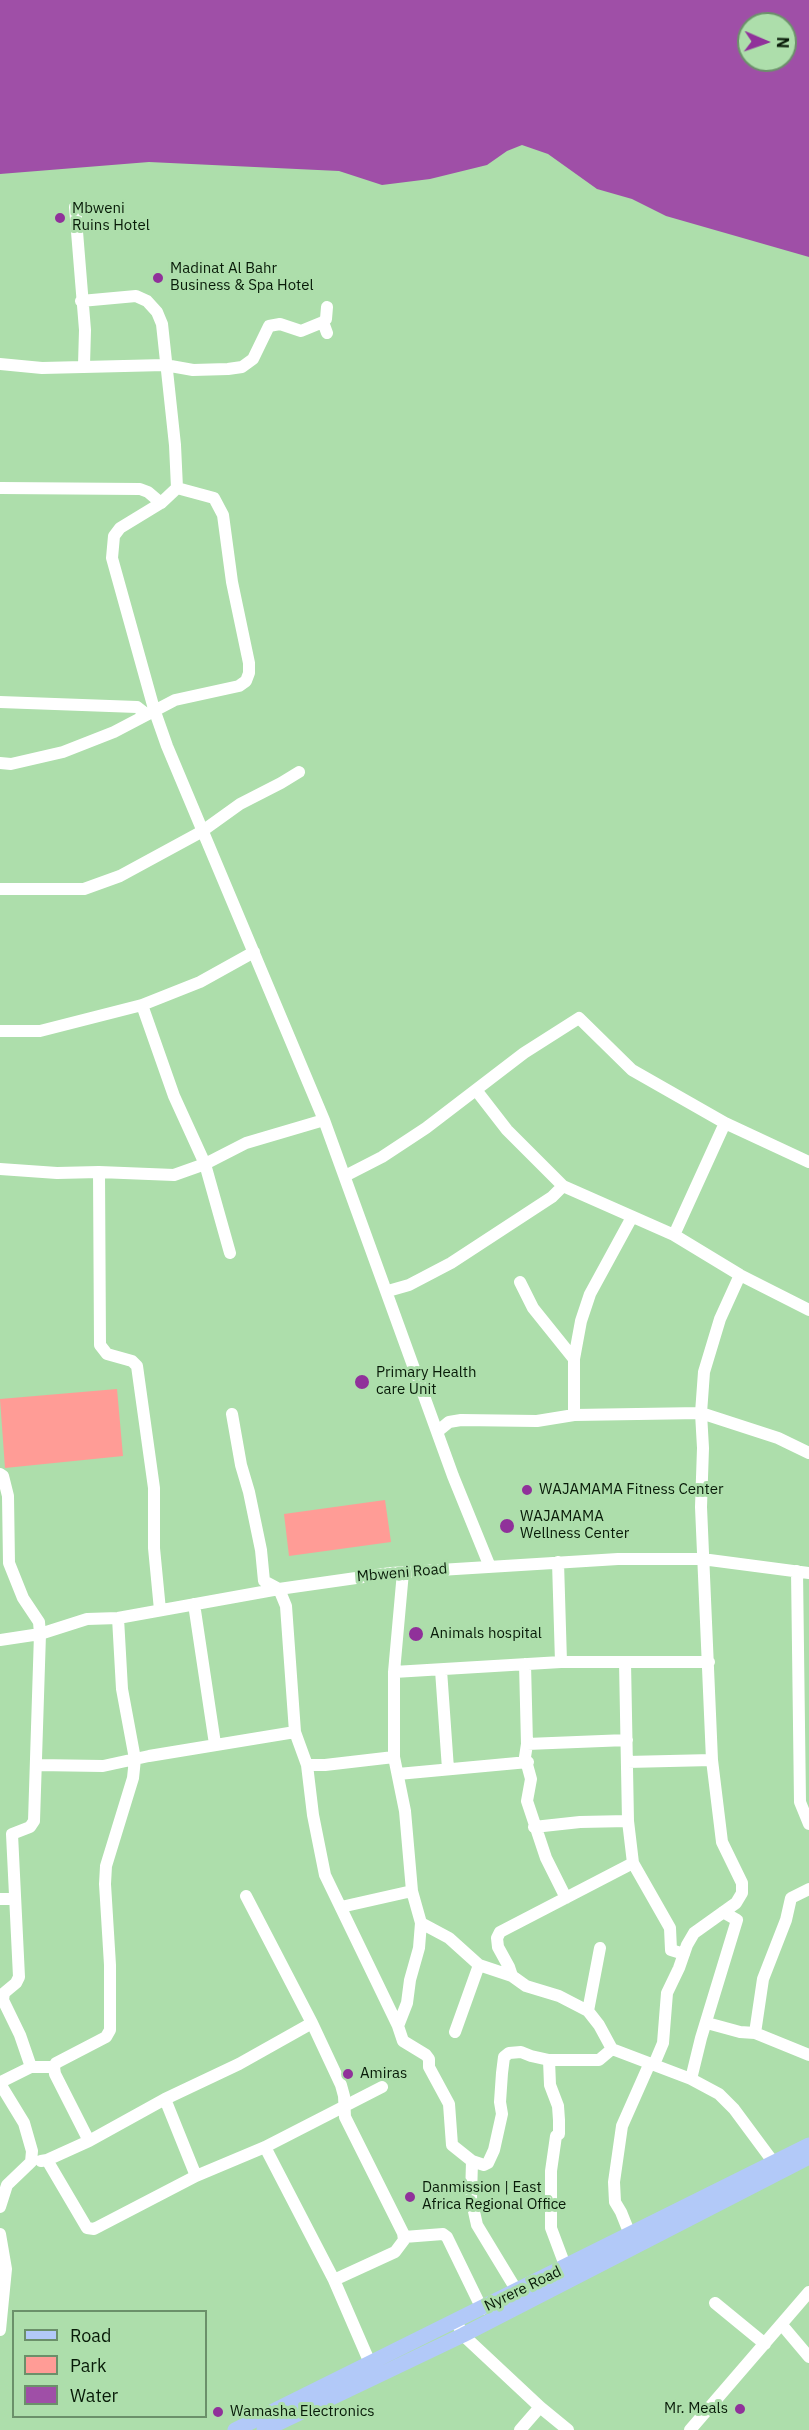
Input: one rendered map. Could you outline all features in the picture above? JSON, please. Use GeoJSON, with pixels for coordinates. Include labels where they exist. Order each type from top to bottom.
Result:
{"type":"FeatureCollection","features":[{"type":"Feature","properties":{"kind":"main road","name":"Nyrere Road"},"geometry":{"type":"LineString","coordinates":[[236,2430],[373,2370],[459,2328],[632,2240],[809,2145]]}},
{"type":"Feature","properties":{"kind":"main road","name":"Nyrere Road"},"geometry":{"type":"LineString","coordinates":[[459,2328],[482,2308],[809,2157]]}},
{"type":"Feature","properties":{"kind":"main road","name":"Nyrere Road"},"geometry":{"type":"LineString","coordinates":[[264,2430],[373,2370]]}},
{"type":"Feature","properties":{"kind":"street"},"geometry":{"type":"LineString","coordinates":[[75,207],[79,235],[84,365]]}},
{"type":"Feature","properties":{"kind":"street"},"geometry":{"type":"LineString","coordinates":[[81,301],[136,296],[147,301],[157,312],[162,324],[175,445],[177,488],[161,503],[120,528],[114,536],[111,550],[150,712],[255,952],[324,1120],[472,1526],[490,1567]]}},
{"type":"Feature","properties":{"kind":"street"},"geometry":{"type":"LineString","coordinates":[[0,364],[26,367],[165,365],[193,370],[242,367],[253,359],[269,326],[280,324],[301,331],[325,328],[327,307]]}},
{"type":"Feature","properties":{"kind":"street"},"geometry":{"type":"LineString","coordinates":[[0,488],[140,489],[148,492],[161,503]]}},
{"type":"Feature","properties":{"kind":"street"},"geometry":{"type":"LineString","coordinates":[[0,763],[12,764],[63,752],[114,732],[175,700],[239,686],[246,681],[249,673],[246,643],[232,582],[223,515],[217,500],[177,488]]}},
{"type":"Feature","properties":{"kind":"street"},"geometry":{"type":"LineString","coordinates":[[0,702],[137,707],[150,712]]}},
{"type":"Feature","properties":{"kind":"street"},"geometry":{"type":"LineString","coordinates":[[0,889],[84,889],[120,876],[201,832],[240,804],[299,771]]}},
{"type":"Feature","properties":{"kind":"street"},"geometry":{"type":"LineString","coordinates":[[0,1031],[40,1031],[142,1005],[200,982],[255,952]]}},
{"type":"Feature","properties":{"kind":"street"},"geometry":{"type":"LineString","coordinates":[[142,1005],[174,1096],[205,1164],[230,1253]]}},
{"type":"Feature","properties":{"kind":"street"},"geometry":{"type":"LineString","coordinates":[[345,1176],[382,1157],[477,1090],[524,1053],[579,1018],[632,1070],[725,1123],[809,1161]]}},
{"type":"Feature","properties":{"kind":"street"},"geometry":{"type":"LineString","coordinates":[[477,1090],[507,1130],[563,1186],[674,1235],[740,1275],[809,1310]]}},
{"type":"Feature","properties":{"kind":"street"},"geometry":{"type":"LineString","coordinates":[[0,1169],[57,1173],[134,1172],[164,1177],[174,1176],[205,1164],[246,1143],[324,1120]]}},
{"type":"Feature","properties":{"kind":"street"},"geometry":{"type":"LineString","coordinates":[[674,1235],[725,1123]]}},
{"type":"Feature","properties":{"kind":"street"},"geometry":{"type":"LineString","coordinates":[[99,1172],[100,1345],[107,1354],[132,1361],[136,1366],[154,1488],[154,1548],[160,1610]]}},
{"type":"Feature","properties":{"kind":"street"},"geometry":{"type":"LineString","coordinates":[[388,1291],[409,1285],[451,1263],[552,1197],[563,1186]]}},
{"type":"Feature","properties":{"kind":"street"},"geometry":{"type":"LineString","coordinates":[[574,1415],[576,1340],[590,1294],[632,1217]]}},
{"type":"Feature","properties":{"kind":"street"},"geometry":{"type":"LineString","coordinates":[[632,2240],[615,2202],[614,2182],[622,2126],[649,2065],[655,2062],[663,2043],[667,1993],[694,1933],[736,1903],[742,1893],[742,1884],[722,1842],[712,1760],[700,1507],[704,1372],[720,1319],[740,1275]]}},
{"type":"Feature","properties":{"kind":"street"},"geometry":{"type":"LineString","coordinates":[[520,1282],[533,1308],[574,1359]]}},
{"type":"Feature","properties":{"kind":"street"},"geometry":{"type":"LineString","coordinates":[[438,1431],[449,1422],[461,1420],[537,1421],[574,1415],[701,1413],[778,1438],[809,1453]]}},
{"type":"Feature","properties":{"kind":"street"},"geometry":{"type":"LineString","coordinates":[[232,1414],[241,1465],[259,1541],[264,1581],[279,1589],[286,1606],[295,1732],[307,1765],[313,1815],[325,1875],[399,2026],[403,2041],[429,2059],[429,2067],[448,2104],[452,2145],[472,2161],[484,2165],[488,2163],[494,2150],[502,2114],[500,2102],[504,2057],[515,2051],[549,2060],[599,2060],[612,2049]]}},
{"type":"Feature","properties":{"kind":"street"},"geometry":{"type":"LineString","coordinates":[[0,1474],[3,1476],[8,1496],[9,1563],[23,1598],[39,1622],[40,1634],[34,1821],[30,1827],[12,1834],[19,1977],[16,1983],[4,1993],[3,2000],[20,2035],[31,2067]]}},
{"type":"Feature","properties":{"kind":"street","name":"Mbweni Road"},"geometry":{"type":"LineString","coordinates":[[0,1640],[40,1634],[87,1619],[118,1618],[353,1577],[403,1572],[618,1559],[702,1559],[803,1572]]}},
{"type":"Feature","properties":{"kind":"street"},"geometry":{"type":"LineString","coordinates":[[558,1562],[561,1662]]}},
{"type":"Feature","properties":{"kind":"street"},"geometry":{"type":"LineString","coordinates":[[399,2026],[407,2003],[410,1980],[419,1948],[421,1923],[412,1891],[405,1811],[394,1757],[394,1672],[403,1572]]}},
{"type":"Feature","properties":{"kind":"street"},"geometry":{"type":"LineString","coordinates":[[803,1572],[800,1802],[809,1824]]}},
{"type":"Feature","properties":{"kind":"street"},"geometry":{"type":"LineString","coordinates":[[194,1604],[215,1744]]}},
{"type":"Feature","properties":{"kind":"street"},"geometry":{"type":"LineString","coordinates":[[89,2141],[55,2074],[54,2067],[56,2062],[106,2037],[110,2030],[106,1866],[133,1778],[135,1759],[122,1689],[118,1653],[118,1618]]}},
{"type":"Feature","properties":{"kind":"street"},"geometry":{"type":"LineString","coordinates":[[394,1672],[561,1662],[709,1662]]}},
{"type":"Feature","properties":{"kind":"street"},"geometry":{"type":"LineString","coordinates":[[625,1662],[628,1821],[633,1863],[670,1928],[671,1950],[684,1954]]}},
{"type":"Feature","properties":{"kind":"street"},"geometry":{"type":"LineString","coordinates":[[525,1665],[527,1744],[525,1757],[531,1779],[527,1801],[546,1858],[566,1898]]}},
{"type":"Feature","properties":{"kind":"street"},"geometry":{"type":"LineString","coordinates":[[441,1670],[448,1769]]}},
{"type":"Feature","properties":{"kind":"street"},"geometry":{"type":"LineString","coordinates":[[37,1765],[103,1766],[215,1744],[295,1732]]}},
{"type":"Feature","properties":{"kind":"street"},"geometry":{"type":"LineString","coordinates":[[527,1744],[627,1740]]}},
{"type":"Feature","properties":{"kind":"street"},"geometry":{"type":"LineString","coordinates":[[307,1765],[394,1757]]}},
{"type":"Feature","properties":{"kind":"street"},"geometry":{"type":"LineString","coordinates":[[627,1762],[712,1760]]}},
{"type":"Feature","properties":{"kind":"street"},"geometry":{"type":"LineString","coordinates":[[398,1774],[418,1774],[528,1762]]}},
{"type":"Feature","properties":{"kind":"street"},"geometry":{"type":"LineString","coordinates":[[534,1827],[580,1822],[628,1821]]}},
{"type":"Feature","properties":{"kind":"street"},"geometry":{"type":"LineString","coordinates":[[512,1976],[498,1947],[497,1938],[500,1932],[633,1863]]}},
{"type":"Feature","properties":{"kind":"street"},"geometry":{"type":"LineString","coordinates":[[755,2033],[763,1979],[786,1920],[791,1898],[809,1889]]}},
{"type":"Feature","properties":{"kind":"street"},"geometry":{"type":"LineString","coordinates":[[341,1907],[412,1891]]}},
{"type":"Feature","properties":{"kind":"street"},"geometry":{"type":"LineString","coordinates":[[246,1896],[312,2023],[341,2085],[345,2117],[400,2224],[404,2237]]}},
{"type":"Feature","properties":{"kind":"street"},"geometry":{"type":"LineString","coordinates":[[0,1899],[15,1899]]}},
{"type":"Feature","properties":{"kind":"street"},"geometry":{"type":"LineString","coordinates":[[691,2079],[737,1920],[723,1912]]}},
{"type":"Feature","properties":{"kind":"street"},"geometry":{"type":"LineString","coordinates":[[421,1923],[449,1938],[479,1965],[512,1976],[526,1986],[559,1996],[588,2011],[599,2025],[612,2049],[649,2065],[691,2079],[719,2094],[734,2109],[774,2163]]}},
{"type":"Feature","properties":{"kind":"street"},"geometry":{"type":"LineString","coordinates":[[588,2011],[600,1948]]}},
{"type":"Feature","properties":{"kind":"street"},"geometry":{"type":"LineString","coordinates":[[455,2032],[479,1965]]}},
{"type":"Feature","properties":{"kind":"street"},"geometry":{"type":"LineString","coordinates":[[0,2207],[7,2185],[31,2162],[47,2160],[89,2141],[165,2099],[240,2064],[312,2023]]}},
{"type":"Feature","properties":{"kind":"street"},"geometry":{"type":"LineString","coordinates":[[707,2023],[740,2032],[755,2033],[809,2055]]}},
{"type":"Feature","properties":{"kind":"street"},"geometry":{"type":"LineString","coordinates":[[549,2060],[550,2085],[558,2106],[559,2120],[559,2134],[556,2136],[551,2171],[551,2228],[566,2268]]}},
{"type":"Feature","properties":{"kind":"street"},"geometry":{"type":"LineString","coordinates":[[31,2162],[32,2151],[24,2123],[1,2082],[31,2067],[54,2067]]}},
{"type":"Feature","properties":{"kind":"street"},"geometry":{"type":"LineString","coordinates":[[47,2160],[87,2228],[94,2229],[196,2176],[265,2147],[382,2087]]}},
{"type":"Feature","properties":{"kind":"street"},"geometry":{"type":"LineString","coordinates":[[165,2099],[196,2176]]}},
{"type":"Feature","properties":{"kind":"street"},"geometry":{"type":"LineString","coordinates":[[265,2147],[334,2280],[373,2370]]}},
{"type":"Feature","properties":{"kind":"street"},"geometry":{"type":"LineString","coordinates":[[472,2161],[471,2198],[477,2225],[517,2291]]}},
{"type":"Feature","properties":{"kind":"street"},"geometry":{"type":"LineString","coordinates":[[404,2237],[442,2234],[447,2237],[482,2308]]}},
{"type":"Feature","properties":{"kind":"street"},"geometry":{"type":"LineString","coordinates":[[0,2235],[6,2269],[0,2330]]}},
{"type":"Feature","properties":{"kind":"street"},"geometry":{"type":"LineString","coordinates":[[334,2280],[394,2252],[404,2237]]}},
{"type":"Feature","properties":{"kind":"street"},"geometry":{"type":"LineString","coordinates":[[690,2430],[809,2292]]}},
{"type":"Feature","properties":{"kind":"street"},"geometry":{"type":"LineString","coordinates":[[715,2303],[765,2344]]}},
{"type":"Feature","properties":{"kind":"street"},"geometry":{"type":"LineString","coordinates":[[782,2325],[809,2357]]}},
{"type":"Feature","properties":{"kind":"street"},"geometry":{"type":"LineString","coordinates":[[459,2328],[540,2407],[568,2430]]}},
{"type":"Feature","properties":{"kind":"street"},"geometry":{"type":"LineString","coordinates":[[520,2430],[540,2407]]}},
{"type":"Feature","properties":{"kind":"green space"},"geometry":{"type":"Polygon","coordinates":[[[117,1389],[123,1456],[5,1468],[0,1399],[117,1389]]]}},
{"type":"Feature","properties":{"kind":"green space"},"geometry":{"type":"Polygon","coordinates":[[[385,1500],[391,1542],[289,1556],[284,1514],[385,1500]]]}},
{"type":"Feature","properties":{"kind":"water"},"geometry":{"type":"Polygon","coordinates":[[[0,0],[809,0],[809,257],[666,216],[632,199],[597,189],[548,154],[522,145],[507,151],[487,165],[430,179],[382,185],[339,171],[149,162],[0,174],[0,0]]]}},
{"type":"Feature","properties":{"kind":"place","name":"Mbweni Ruins Hotel"},"geometry":{"type":"Point","coordinates":[60,218]}},
{"type":"Feature","properties":{"kind":"place","name":"Madinat Al Bahr Business & Spa Hotel"},"geometry":{"type":"Point","coordinates":[158,278]}},
{"type":"Feature","properties":{"kind":"place","name":"Primary Health care Unit"},"geometry":{"type":"Point","coordinates":[362,1382]}},
{"type":"Feature","properties":{"kind":"place","name":"WAJAMAMA Fitness Center"},"geometry":{"type":"Point","coordinates":[527,1490]}},
{"type":"Feature","properties":{"kind":"place","name":"WAJAMAMA Wellness Center"},"geometry":{"type":"Point","coordinates":[507,1526]}},
{"type":"Feature","properties":{"kind":"place","name":"Animals hospital"},"geometry":{"type":"Point","coordinates":[416,1634]}},
{"type":"Feature","properties":{"kind":"place","name":"Amiras"},"geometry":{"type":"Point","coordinates":[348,2074]}},
{"type":"Feature","properties":{"kind":"place","name":"Danmission | East Africa Regional Office"},"geometry":{"type":"Point","coordinates":[410,2197]}},
{"type":"Feature","properties":{"kind":"place","name":"Mr. Meals"},"geometry":{"type":"Point","coordinates":[740,2409]}},
{"type":"Feature","properties":{"kind":"place","name":"Wamasha Electronics"},"geometry":{"type":"Point","coordinates":[218,2412]}}]}
